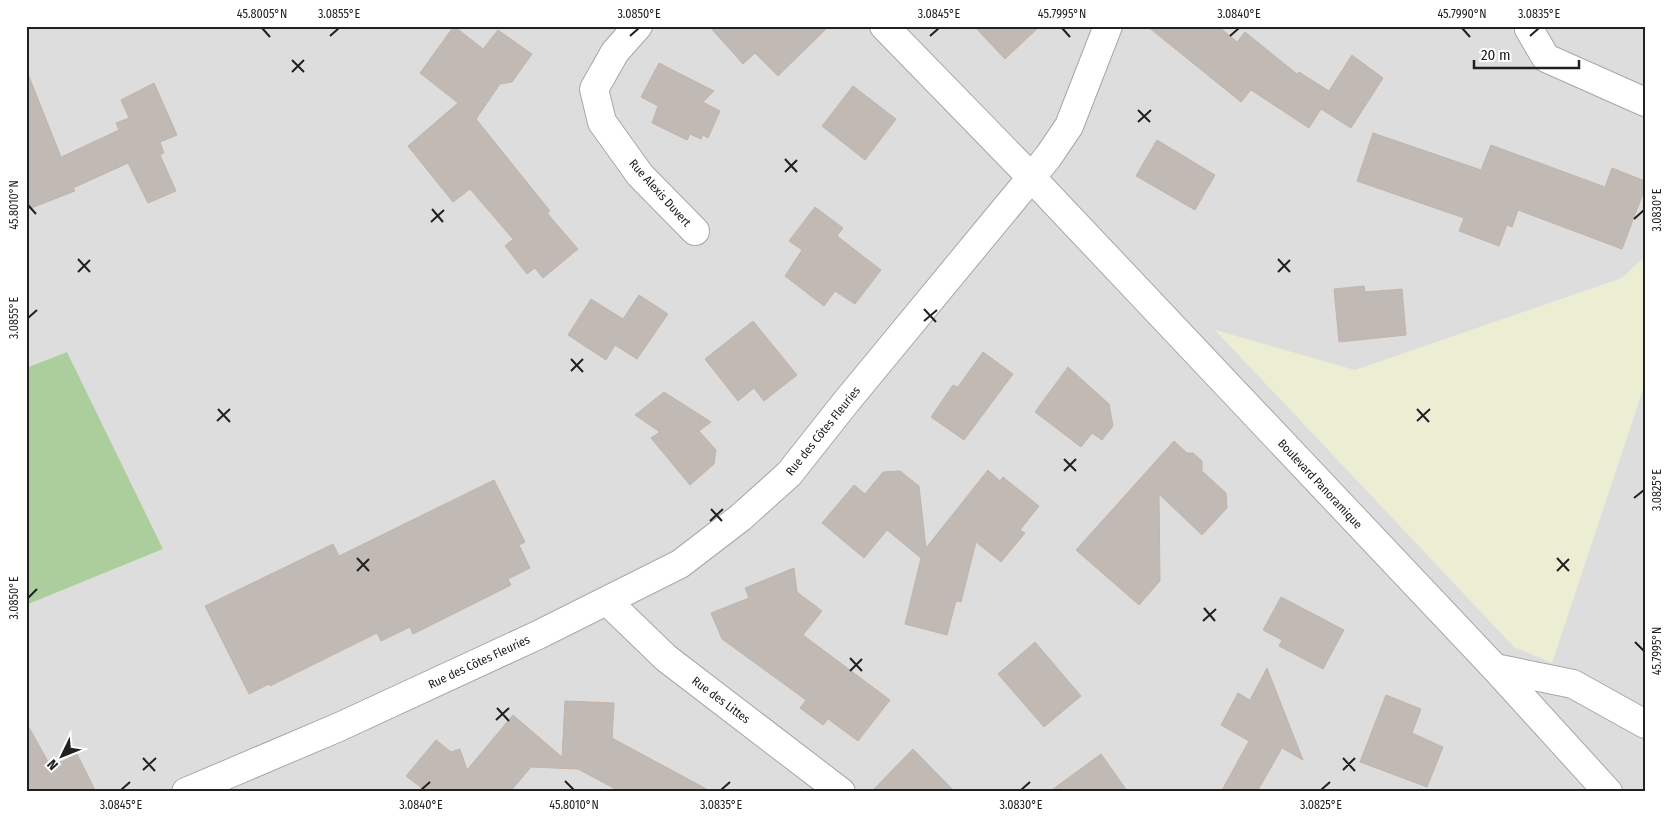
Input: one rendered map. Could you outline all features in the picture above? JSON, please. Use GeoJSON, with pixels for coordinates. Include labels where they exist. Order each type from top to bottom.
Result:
{"type":"FeatureCollection","features":[{"type":"Feature","properties":{"kind":"street","name":"Rue Alexis Duvert"},"geometry":{"type":"LineString","coordinates":[[638,26],[615,52],[594,89],[602,122],[640,175],[695,232]]}},
{"type":"Feature","properties":{"kind":"street"},"geometry":{"type":"LineString","coordinates":[[884,26],[1031,177]]}},
{"type":"Feature","properties":{"kind":"street","name":"Rue des Côtes Fleuries"},"geometry":{"type":"LineString","coordinates":[[186,792],[339,727],[538,635],[680,564],[740,518],[789,474],[1031,177],[1069,126],[1108,26]]}},
{"type":"Feature","properties":{"kind":"street"},"geometry":{"type":"LineString","coordinates":[[1531,26],[1529,29],[1546,58],[1645,102]]}},
{"type":"Feature","properties":{"kind":"street","name":"Boulevard Panoramique"},"geometry":{"type":"LineString","coordinates":[[1031,177],[1495,668],[1608,792]]}},
{"type":"Feature","properties":{"kind":"street","name":"Rue des Littes"},"geometry":{"type":"LineString","coordinates":[[607,600],[666,658],[841,792]]}},
{"type":"Feature","properties":{"kind":"street"},"geometry":{"type":"LineString","coordinates":[[1495,668],[1573,684],[1645,724]]}},
{"type":"Feature","properties":{"kind":"shaded area"},"geometry":{"type":"Polygon","coordinates":[[[26,26],[1645,26],[1645,792],[26,792],[26,605],[163,549],[67,352],[26,368],[26,26]]]}},
{"type":"Feature","properties":{"kind":"green space"},"geometry":{"type":"Polygon","coordinates":[[[1641,260],[1645,262],[1645,383],[1552,663],[1514,647],[1215,330],[1355,370],[1622,278],[1641,260]]]}},
{"type":"Feature","properties":{"kind":"green space"},"geometry":{"type":"Polygon","coordinates":[[[67,352],[163,549],[26,605],[26,368],[67,352]]]}},
{"type":"Feature","properties":{"kind":"building"},"geometry":{"type":"Polygon","coordinates":[[[454,26],[483,49],[498,30],[532,54],[512,82],[500,84],[476,119],[550,211],[547,213],[578,249],[543,278],[535,268],[527,274],[505,246],[513,239],[470,189],[453,202],[408,146],[458,103],[420,73],[454,26]]]}},
{"type":"Feature","properties":{"kind":"building"},"geometry":{"type":"Polygon","coordinates":[[[709,26],[829,26],[778,76],[755,53],[743,64],[709,26]]]}},
{"type":"Feature","properties":{"kind":"building"},"geometry":{"type":"Polygon","coordinates":[[[974,26],[1040,26],[1005,59],[974,26]]]}},
{"type":"Feature","properties":{"kind":"building"},"geometry":{"type":"Polygon","coordinates":[[[1147,26],[1218,26],[1237,42],[1245,32],[1297,74],[1299,72],[1329,91],[1352,55],[1383,78],[1351,128],[1321,109],[1309,128],[1251,90],[1241,102],[1147,26]]]}},
{"type":"Feature","properties":{"kind":"building"},"geometry":{"type":"Polygon","coordinates":[[[659,63],[714,91],[703,102],[720,111],[708,138],[703,135],[701,139],[690,134],[687,140],[652,123],[658,106],[641,97],[659,63]]]}},
{"type":"Feature","properties":{"kind":"building"},"geometry":{"type":"Polygon","coordinates":[[[26,74],[28,74],[61,157],[119,130],[116,123],[129,118],[121,100],[154,83],[177,135],[160,142],[164,153],[160,155],[176,191],[148,203],[128,163],[73,188],[75,191],[26,210],[26,74]]]}},
{"type":"Feature","properties":{"kind":"building"},"geometry":{"type":"Polygon","coordinates":[[[853,86],[896,119],[865,160],[822,126],[853,86]]]}},
{"type":"Feature","properties":{"kind":"building"},"geometry":{"type":"Polygon","coordinates":[[[1373,133],[1481,170],[1491,145],[1605,187],[1612,168],[1645,181],[1645,188],[1622,249],[1518,210],[1512,227],[1507,225],[1499,246],[1459,231],[1464,218],[1357,181],[1373,133]]]}},
{"type":"Feature","properties":{"kind":"building"},"geometry":{"type":"Polygon","coordinates":[[[1157,140],[1215,175],[1195,210],[1136,176],[1157,140]]]}},
{"type":"Feature","properties":{"kind":"building"},"geometry":{"type":"Polygon","coordinates":[[[815,207],[843,228],[837,236],[881,270],[855,304],[835,291],[824,306],[785,276],[802,250],[789,241],[815,207]]]}},
{"type":"Feature","properties":{"kind":"building"},"geometry":{"type":"Polygon","coordinates":[[[1364,286],[1365,292],[1402,289],[1406,335],[1339,342],[1334,289],[1364,286]]]}},
{"type":"Feature","properties":{"kind":"building"},"geometry":{"type":"Polygon","coordinates":[[[639,295],[668,314],[637,359],[615,345],[606,360],[568,335],[591,299],[623,319],[639,295]]]}},
{"type":"Feature","properties":{"kind":"building"},"geometry":{"type":"Polygon","coordinates":[[[753,321],[797,375],[764,401],[754,388],[738,401],[705,359],[753,321]]]}},
{"type":"Feature","properties":{"kind":"building"},"geometry":{"type":"Polygon","coordinates":[[[983,352],[1013,374],[964,440],[931,417],[953,385],[958,387],[983,352]]]}},
{"type":"Feature","properties":{"kind":"building"},"geometry":{"type":"Polygon","coordinates":[[[1068,367],[1109,404],[1113,426],[1102,440],[1092,433],[1081,447],[1035,412],[1068,367]]]}},
{"type":"Feature","properties":{"kind":"building"},"geometry":{"type":"Polygon","coordinates":[[[664,392],[711,422],[699,431],[716,450],[714,464],[690,485],[651,438],[660,432],[635,415],[664,392]]]}},
{"type":"Feature","properties":{"kind":"building"},"geometry":{"type":"Polygon","coordinates":[[[1174,441],[1187,453],[1193,453],[1202,461],[1202,471],[1226,493],[1227,508],[1202,535],[1159,494],[1160,581],[1139,605],[1076,550],[1174,441]]]}},
{"type":"Feature","properties":{"kind":"building"},"geometry":{"type":"Polygon","coordinates":[[[988,470],[1000,481],[1003,477],[1039,506],[1020,530],[1025,533],[1001,562],[976,542],[961,602],[956,601],[947,635],[905,624],[921,558],[887,530],[864,558],[822,523],[854,485],[865,494],[883,472],[900,471],[919,486],[926,548],[988,470]]]}},
{"type":"Feature","properties":{"kind":"building"},"geometry":{"type":"Polygon","coordinates":[[[494,480],[525,542],[519,545],[530,568],[508,579],[511,585],[413,634],[410,627],[381,641],[377,633],[270,686],[269,684],[249,694],[205,606],[333,544],[339,556],[494,480]]]}},
{"type":"Feature","properties":{"kind":"building"},"geometry":{"type":"Polygon","coordinates":[[[794,568],[797,592],[822,611],[803,635],[890,700],[858,741],[828,719],[823,725],[800,708],[806,700],[722,639],[711,613],[749,598],[745,588],[794,568]]]}},
{"type":"Feature","properties":{"kind":"building"},"geometry":{"type":"Polygon","coordinates":[[[1281,597],[1344,630],[1323,669],[1279,646],[1282,640],[1263,630],[1281,597]]]}},
{"type":"Feature","properties":{"kind":"building"},"geometry":{"type":"Polygon","coordinates":[[[1035,642],[1081,696],[1044,727],[998,674],[1035,642]]]}},
{"type":"Feature","properties":{"kind":"building"},"geometry":{"type":"Polygon","coordinates":[[[1267,668],[1303,760],[1282,748],[1257,792],[1221,792],[1249,741],[1221,725],[1238,693],[1250,700],[1267,668]]]}},
{"type":"Feature","properties":{"kind":"building"},"geometry":{"type":"Polygon","coordinates":[[[1386,695],[1421,709],[1412,733],[1443,747],[1427,787],[1360,762],[1386,695]]]}},
{"type":"Feature","properties":{"kind":"building"},"geometry":{"type":"Polygon","coordinates":[[[565,701],[614,703],[612,738],[712,792],[621,792],[578,769],[531,767],[510,792],[427,792],[406,776],[436,740],[451,752],[460,749],[467,770],[513,715],[562,757],[565,701]]]}},
{"type":"Feature","properties":{"kind":"building"},"geometry":{"type":"Polygon","coordinates":[[[26,722],[51,767],[77,754],[96,792],[26,792],[26,722]]]}},
{"type":"Feature","properties":{"kind":"building"},"geometry":{"type":"Polygon","coordinates":[[[913,749],[955,792],[871,792],[913,749]]]}},
{"type":"Feature","properties":{"kind":"building"},"geometry":{"type":"Polygon","coordinates":[[[1101,754],[1128,792],[1049,792],[1101,754]]]}}]}
